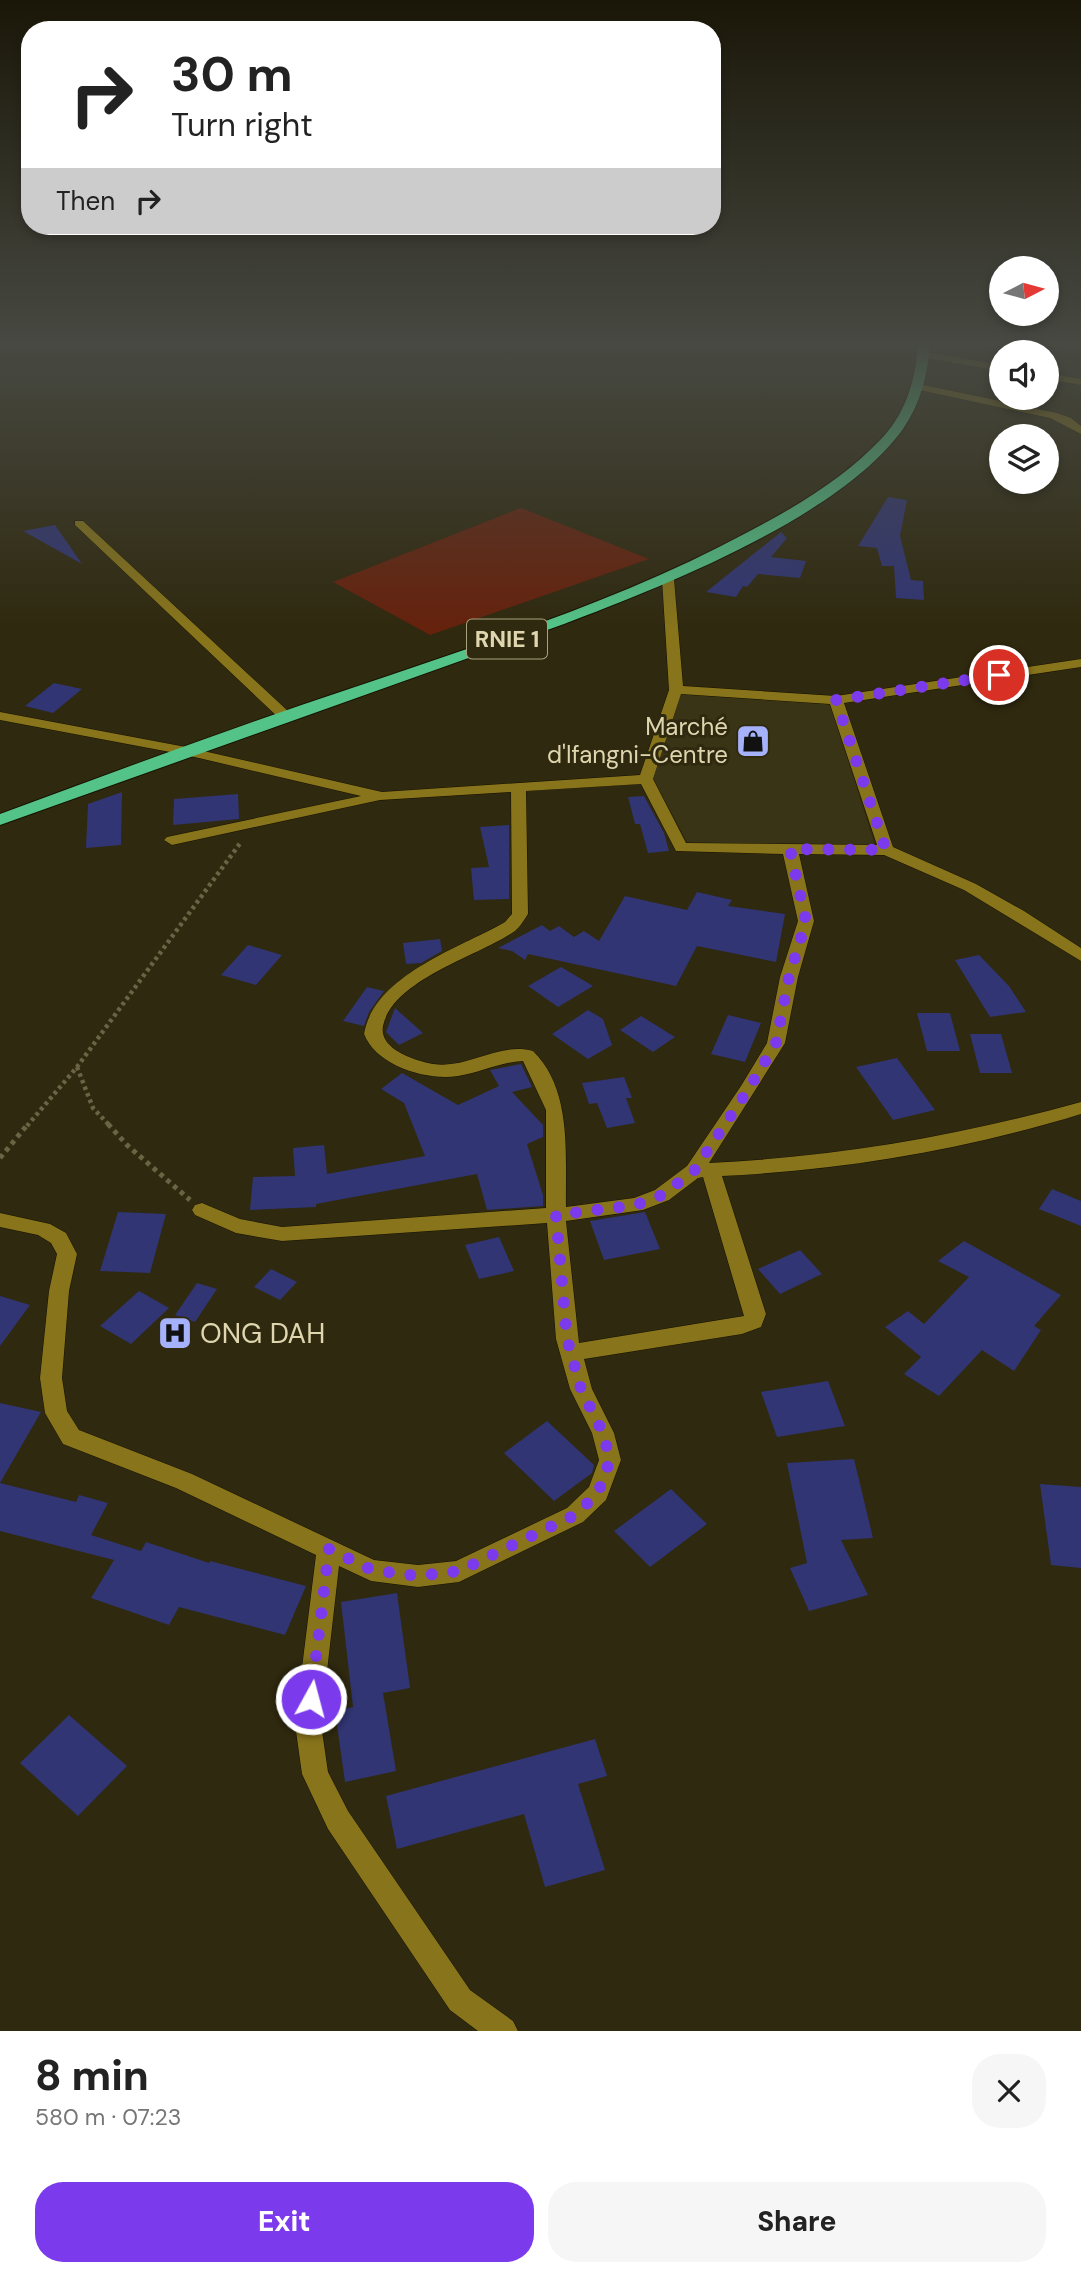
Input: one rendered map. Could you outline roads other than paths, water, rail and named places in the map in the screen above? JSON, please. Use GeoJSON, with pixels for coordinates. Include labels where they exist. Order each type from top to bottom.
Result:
{"type":"FeatureCollection","features":[{"type":"Feature","properties":{"kind":"highway","name":"RNIE 1"},"geometry":{"type":"LineString","coordinates":[[0,820],[186,751],[579,615],[668,579],[757,533],[832,488],[880,448],[888,438]]}},
{"type":"Feature","properties":{"kind":"street"},"geometry":{"type":"LineString","coordinates":[[79,523],[285,716]]}},
{"type":"Feature","properties":{"kind":"street"},"geometry":{"type":"LineString","coordinates":[[668,579],[676,690],[646,779],[681,848],[886,850],[970,887],[1018,914],[1081,956]]}},
{"type":"Feature","properties":{"kind":"street"},"geometry":{"type":"LineString","coordinates":[[676,690],[836,700],[1081,663]]}},
{"type":"Feature","properties":{"kind":"street"},"geometry":{"type":"LineString","coordinates":[[836,700],[886,850]]}},
{"type":"Feature","properties":{"kind":"street"},"geometry":{"type":"LineString","coordinates":[[0,716],[186,751],[382,796]]}},
{"type":"Feature","properties":{"kind":"street"},"geometry":{"type":"LineString","coordinates":[[172,840],[382,796],[646,779]]}},
{"type":"Feature","properties":{"kind":"street"},"geometry":{"type":"LineString","coordinates":[[0,1220],[43,1229],[59,1238],[67,1255],[59,1291],[51,1378],[56,1413],[71,1437],[184,1481],[372,1570],[418,1576],[459,1571],[575,1515],[598,1493],[610,1460],[603,1433],[581,1389],[567,1339],[556,1215],[555,1110],[534,1062],[527,1055],[511,1055],[446,1072],[418,1067],[398,1058],[379,1048],[371,1035],[373,1023],[394,997],[419,975],[511,926],[520,914],[522,843],[518,787]]}},
{"type":"Feature","properties":{"kind":"street"},"geometry":{"type":"LineString","coordinates":[[571,1353],[742,1326],[754,1321],[755,1314],[703,1171],[776,1043],[789,977],[806,921],[790,849]]}},
{"type":"Feature","properties":{"kind":"street"},"geometry":{"type":"LineString","coordinates":[[202,1210],[236,1226],[282,1234],[556,1215],[636,1205],[662,1195],[703,1171],[786,1166],[915,1148],[1031,1125],[1081,1108]]}},
{"type":"Feature","properties":{"kind":"street"},"geometry":{"type":"LineString","coordinates":[[329,1549],[308,1724],[315,1774],[338,1820],[460,2000],[503,2031]]}},
{"type":"Feature","properties":{"kind":"place","name":"Marché d'Ifangni-Centre"},"geometry":{"type":"Point","coordinates":[753,741]}},
{"type":"Feature","properties":{"kind":"place","name":"ONG DAH"},"geometry":{"type":"Point","coordinates":[175,1333]}}]}
